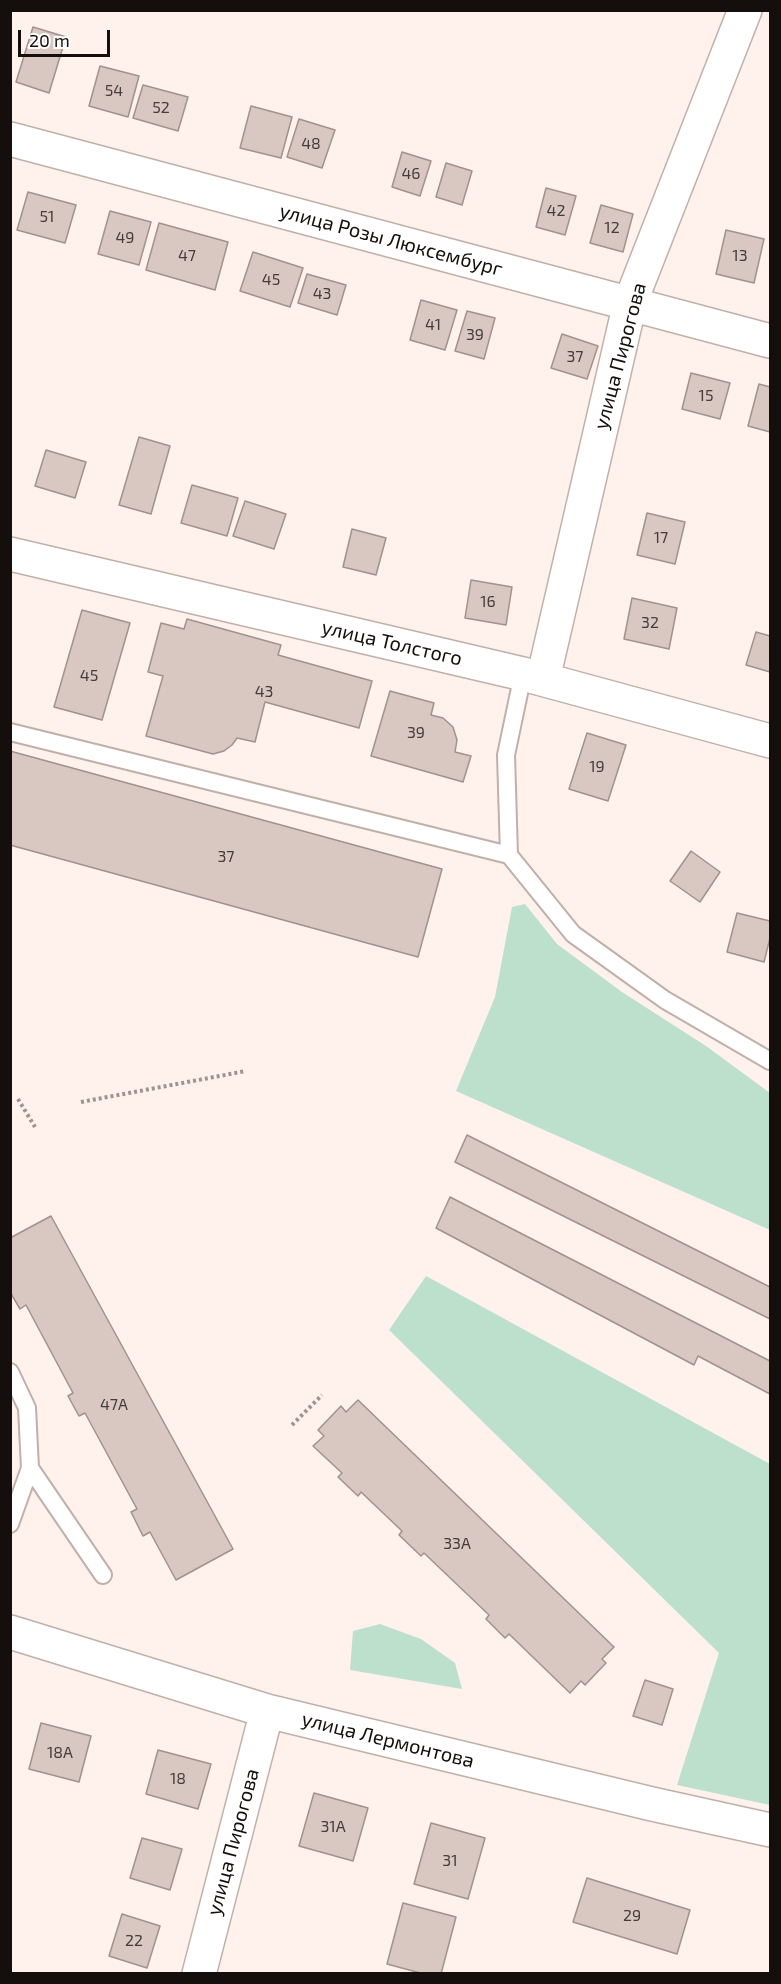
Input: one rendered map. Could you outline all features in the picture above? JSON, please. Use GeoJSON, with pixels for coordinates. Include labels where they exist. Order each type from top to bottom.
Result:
{"type":"FeatureCollection","features":[{"type":"Feature","properties":{"kind":"street","name":"улица Пирогова"},"geometry":{"type":"LineString","coordinates":[[533,677],[630,303],[745,10]]}},
{"type":"Feature","properties":{"kind":"street","name":"улица Розы Люксембург"},"geometry":{"type":"LineString","coordinates":[[10,139],[771,341]]}},
{"type":"Feature","properties":{"kind":"street","name":"улица Толстого"},"geometry":{"type":"LineString","coordinates":[[10,554],[533,677],[771,741]]}},
{"type":"Feature","properties":{"kind":"street","name":"улица Лермонтова"},"geometry":{"type":"LineString","coordinates":[[10,1632],[267,1711],[652,1804],[771,1830]]}},
{"type":"Feature","properties":{"kind":"street","name":"улица Пирогова"},"geometry":{"type":"LineString","coordinates":[[198,1974],[267,1711]]}},
{"type":"Feature","properties":{"kind":"lane"},"geometry":{"type":"LineString","coordinates":[[509,855],[506,755],[533,677]]}},
{"type":"Feature","properties":{"kind":"lane"},"geometry":{"type":"LineString","coordinates":[[10,732],[509,855],[573,934],[665,1000],[771,1061]]}},
{"type":"Feature","properties":{"kind":"lane"},"geometry":{"type":"LineString","coordinates":[[10,1372],[27,1408],[30,1468],[10,1524]]}},
{"type":"Feature","properties":{"kind":"lane"},"geometry":{"type":"LineString","coordinates":[[30,1468],[103,1575]]}},
{"type":"Feature","properties":{"kind":"path"},"geometry":{"type":"LineString","coordinates":[[81,1102],[246,1071]]}},
{"type":"Feature","properties":{"kind":"path"},"geometry":{"type":"LineString","coordinates":[[18,1099],[35,1127]]}},
{"type":"Feature","properties":{"kind":"path"},"geometry":{"type":"LineString","coordinates":[[292,1425],[322,1395]]}},
{"type":"Feature","properties":{"kind":"green space"},"geometry":{"type":"Polygon","coordinates":[[[525,904],[557,944],[622,992],[706,1046],[770,1093],[770,1230],[456,1091],[495,997],[512,907],[525,904]]]}},
{"type":"Feature","properties":{"kind":"green space"},"geometry":{"type":"Polygon","coordinates":[[[426,1276],[770,1464],[770,1805],[677,1785],[719,1653],[389,1330],[426,1276]]]}},
{"type":"Feature","properties":{"kind":"green space"},"geometry":{"type":"Polygon","coordinates":[[[380,1624],[421,1639],[455,1663],[462,1689],[350,1670],[353,1631],[380,1624]]]}},
{"type":"Feature","properties":{"kind":"building"},"geometry":{"type":"Polygon","coordinates":[[[33,27],[66,37],[49,93],[16,82],[33,27]]]}},
{"type":"Feature","properties":{"kind":"building"},"geometry":{"type":"Polygon","coordinates":[[[100,66],[139,76],[128,117],[89,106],[100,66]]]}},
{"type":"Feature","properties":{"kind":"building"},"geometry":{"type":"Polygon","coordinates":[[[143,85],[188,97],[178,131],[133,118],[143,85]]]}},
{"type":"Feature","properties":{"kind":"building"},"geometry":{"type":"Polygon","coordinates":[[[251,106],[292,117],[281,158],[240,148],[251,106]]]}},
{"type":"Feature","properties":{"kind":"building"},"geometry":{"type":"Polygon","coordinates":[[[299,119],[335,130],[322,168],[287,157],[299,119]]]}},
{"type":"Feature","properties":{"kind":"building"},"geometry":{"type":"Polygon","coordinates":[[[402,152],[431,161],[420,196],[392,187],[402,152]]]}},
{"type":"Feature","properties":{"kind":"building"},"geometry":{"type":"Polygon","coordinates":[[[446,163],[472,171],[462,205],[436,197],[446,163]]]}},
{"type":"Feature","properties":{"kind":"building"},"geometry":{"type":"Polygon","coordinates":[[[546,188],[576,196],[565,235],[536,227],[546,188]]]}},
{"type":"Feature","properties":{"kind":"building"},"geometry":{"type":"Polygon","coordinates":[[[28,192],[76,205],[65,243],[17,230],[28,192]]]}},
{"type":"Feature","properties":{"kind":"building"},"geometry":{"type":"Polygon","coordinates":[[[601,205],[633,214],[623,252],[590,243],[601,205]]]}},
{"type":"Feature","properties":{"kind":"building"},"geometry":{"type":"Polygon","coordinates":[[[110,211],[151,222],[139,265],[98,254],[110,211]]]}},
{"type":"Feature","properties":{"kind":"building"},"geometry":{"type":"Polygon","coordinates":[[[159,223],[228,242],[215,290],[146,270],[159,223]]]}},
{"type":"Feature","properties":{"kind":"building"},"geometry":{"type":"Polygon","coordinates":[[[726,230],[764,239],[754,283],[716,274],[726,230]]]}},
{"type":"Feature","properties":{"kind":"building"},"geometry":{"type":"Polygon","coordinates":[[[253,252],[303,268],[290,307],[240,291],[253,252]]]}},
{"type":"Feature","properties":{"kind":"building"},"geometry":{"type":"Polygon","coordinates":[[[307,274],[346,285],[337,315],[298,303],[307,274]]]}},
{"type":"Feature","properties":{"kind":"building"},"geometry":{"type":"Polygon","coordinates":[[[421,300],[457,310],[445,350],[410,340],[421,300]]]}},
{"type":"Feature","properties":{"kind":"building"},"geometry":{"type":"Polygon","coordinates":[[[467,311],[495,318],[484,359],[455,351],[467,311]]]}},
{"type":"Feature","properties":{"kind":"building"},"geometry":{"type":"Polygon","coordinates":[[[562,334],[598,346],[587,379],[551,368],[562,334]]]}},
{"type":"Feature","properties":{"kind":"building"},"geometry":{"type":"Polygon","coordinates":[[[691,373],[730,383],[720,419],[682,409],[691,373]]]}},
{"type":"Feature","properties":{"kind":"building"},"geometry":{"type":"Polygon","coordinates":[[[759,384],[770,387],[770,432],[748,426],[759,384]]]}},
{"type":"Feature","properties":{"kind":"building"},"geometry":{"type":"Polygon","coordinates":[[[139,437],[170,446],[151,514],[119,505],[139,437]]]}},
{"type":"Feature","properties":{"kind":"building"},"geometry":{"type":"Polygon","coordinates":[[[46,450],[86,462],[75,498],[35,486],[46,450]]]}},
{"type":"Feature","properties":{"kind":"building"},"geometry":{"type":"Polygon","coordinates":[[[192,485],[238,498],[227,536],[181,523],[192,485]]]}},
{"type":"Feature","properties":{"kind":"building"},"geometry":{"type":"Polygon","coordinates":[[[245,501],[286,514],[274,549],[233,536],[245,501]]]}},
{"type":"Feature","properties":{"kind":"building"},"geometry":{"type":"Polygon","coordinates":[[[647,513],[685,522],[675,564],[637,555],[647,513]]]}},
{"type":"Feature","properties":{"kind":"building"},"geometry":{"type":"Polygon","coordinates":[[[352,529],[386,538],[376,575],[343,567],[352,529]]]}},
{"type":"Feature","properties":{"kind":"building"},"geometry":{"type":"Polygon","coordinates":[[[471,580],[512,587],[506,625],[465,618],[471,580]]]}},
{"type":"Feature","properties":{"kind":"building"},"geometry":{"type":"Polygon","coordinates":[[[632,598],[677,608],[669,649],[624,639],[632,598]]]}},
{"type":"Feature","properties":{"kind":"building"},"geometry":{"type":"Polygon","coordinates":[[[82,610],[130,623],[102,720],[54,707],[82,610]]]}},
{"type":"Feature","properties":{"kind":"building"},"geometry":{"type":"Polygon","coordinates":[[[187,619],[281,645],[278,655],[372,681],[359,728],[265,702],[255,742],[237,738],[224,751],[213,754],[146,736],[163,676],[148,672],[161,623],[184,629],[187,619]]]}},
{"type":"Feature","properties":{"kind":"building"},"geometry":{"type":"Polygon","coordinates":[[[756,632],[770,636],[770,672],[746,665],[756,632]]]}},
{"type":"Feature","properties":{"kind":"building"},"geometry":{"type":"Polygon","coordinates":[[[390,691],[434,703],[431,715],[443,718],[453,727],[457,740],[455,752],[471,756],[463,782],[371,756],[390,691]]]}},
{"type":"Feature","properties":{"kind":"building"},"geometry":{"type":"Polygon","coordinates":[[[587,733],[626,745],[608,801],[569,789],[587,733]]]}},
{"type":"Feature","properties":{"kind":"building"},"geometry":{"type":"Polygon","coordinates":[[[10,751],[442,869],[418,957],[10,845],[10,751]]]}},
{"type":"Feature","properties":{"kind":"building"},"geometry":{"type":"Polygon","coordinates":[[[691,851],[720,872],[700,902],[670,881],[691,851]]]}},
{"type":"Feature","properties":{"kind":"building"},"geometry":{"type":"Polygon","coordinates":[[[737,913],[770,921],[770,938],[764,962],[727,952],[737,913]]]}},
{"type":"Feature","properties":{"kind":"building"},"geometry":{"type":"Polygon","coordinates":[[[467,1135],[770,1287],[770,1319],[455,1162],[467,1135]]]}},
{"type":"Feature","properties":{"kind":"building"},"geometry":{"type":"Polygon","coordinates":[[[450,1197],[770,1361],[770,1394],[698,1356],[694,1365],[436,1228],[450,1197]]]}},
{"type":"Feature","properties":{"kind":"building"},"geometry":{"type":"Polygon","coordinates":[[[51,1216],[233,1549],[176,1580],[150,1532],[143,1536],[131,1512],[137,1509],[85,1413],[79,1416],[68,1396],[73,1393],[26,1305],[20,1309],[10,1292],[10,1238],[51,1216]]]}},
{"type":"Feature","properties":{"kind":"building"},"geometry":{"type":"Polygon","coordinates":[[[358,1400],[614,1647],[602,1659],[606,1663],[585,1685],[581,1681],[570,1693],[509,1634],[505,1638],[486,1619],[489,1615],[424,1553],[421,1556],[399,1535],[402,1531],[361,1492],[358,1496],[338,1477],[342,1473],[313,1446],[324,1436],[318,1430],[341,1406],[346,1412],[358,1400]]]}},
{"type":"Feature","properties":{"kind":"building"},"geometry":{"type":"Polygon","coordinates":[[[645,1680],[673,1689],[662,1725],[633,1716],[645,1680]]]}},
{"type":"Feature","properties":{"kind":"building"},"geometry":{"type":"Polygon","coordinates":[[[41,1723],[91,1736],[79,1782],[29,1769],[41,1723]]]}},
{"type":"Feature","properties":{"kind":"building"},"geometry":{"type":"Polygon","coordinates":[[[158,1750],[211,1764],[198,1809],[146,1794],[158,1750]]]}},
{"type":"Feature","properties":{"kind":"building"},"geometry":{"type":"Polygon","coordinates":[[[314,1793],[368,1808],[353,1861],[299,1846],[314,1793]]]}},
{"type":"Feature","properties":{"kind":"building"},"geometry":{"type":"Polygon","coordinates":[[[431,1823],[485,1838],[468,1899],[414,1884],[431,1823]]]}},
{"type":"Feature","properties":{"kind":"building"},"geometry":{"type":"Polygon","coordinates":[[[142,1838],[182,1849],[170,1890],[130,1878],[142,1838]]]}},
{"type":"Feature","properties":{"kind":"building"},"geometry":{"type":"Polygon","coordinates":[[[587,1878],[690,1910],[677,1954],[573,1922],[587,1878]]]}},
{"type":"Feature","properties":{"kind":"building"},"geometry":{"type":"Polygon","coordinates":[[[403,1903],[456,1917],[441,1974],[424,1974],[387,1964],[403,1903]]]}},
{"type":"Feature","properties":{"kind":"building"},"geometry":{"type":"Polygon","coordinates":[[[122,1914],[160,1926],[147,1968],[109,1956],[122,1914]]]}}]}
